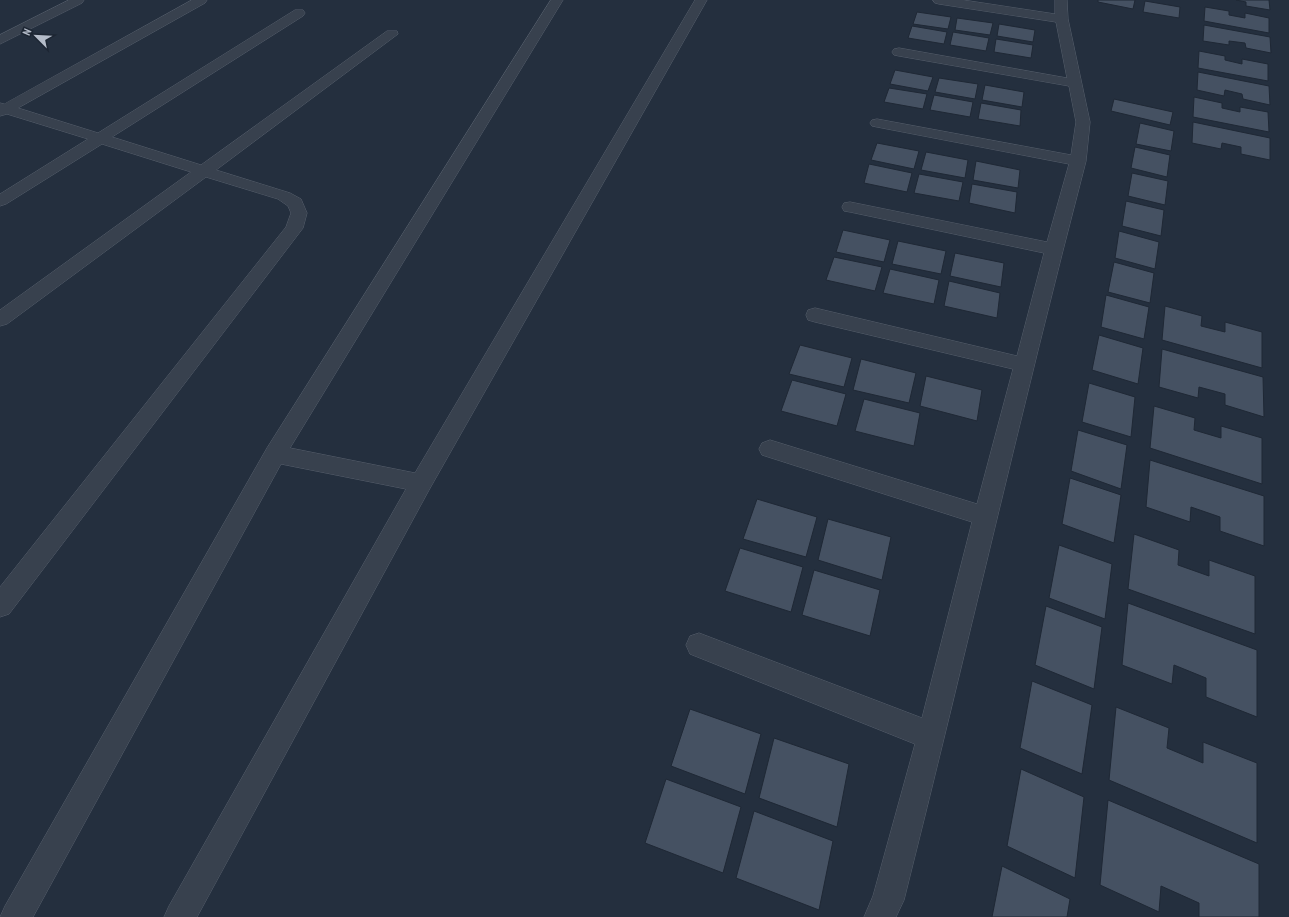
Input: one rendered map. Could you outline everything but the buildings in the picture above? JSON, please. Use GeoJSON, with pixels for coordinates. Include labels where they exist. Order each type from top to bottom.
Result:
{"type":"FeatureCollection","features":[{"type":"Feature","properties":{"kind":"street"},"geometry":{"type":"LineString","coordinates":[[0,40],[78,0]]}},
{"type":"Feature","properties":{"kind":"street"},"geometry":{"type":"LineString","coordinates":[[2,109],[201,0]]}},
{"type":"Feature","properties":{"kind":"street"},"geometry":{"type":"LineString","coordinates":[[16,917],[275,454],[557,0]]}},
{"type":"Feature","properties":{"kind":"street"},"geometry":{"type":"LineString","coordinates":[[180,917],[421,483],[701,0]]}},
{"type":"Feature","properties":{"kind":"street"},"geometry":{"type":"LineString","coordinates":[[880,917],[888,900],[931,736],[985,516],[1078,161],[1083,122],[1074,83],[1061,10],[939,0]]}},
{"type":"Feature","properties":{"kind":"street"},"geometry":{"type":"LineString","coordinates":[[0,201],[299,13]]}},
{"type":"Feature","properties":{"kind":"street"},"geometry":{"type":"LineString","coordinates":[[0,319],[392,34]]}},
{"type":"Feature","properties":{"kind":"street"},"geometry":{"type":"LineString","coordinates":[[899,52],[1074,83]]}},
{"type":"Feature","properties":{"kind":"street"},"geometry":{"type":"LineString","coordinates":[[0,606],[294,228],[299,212],[295,203],[284,196],[204,170],[2,109]]}},
{"type":"Feature","properties":{"kind":"street"},"geometry":{"type":"LineString","coordinates":[[877,123],[1078,161]]}},
{"type":"Feature","properties":{"kind":"street"},"geometry":{"type":"LineString","coordinates":[[850,207],[1054,249]]}},
{"type":"Feature","properties":{"kind":"street"},"geometry":{"type":"LineString","coordinates":[[815,314],[1025,365]]}},
{"type":"Feature","properties":{"kind":"street"},"geometry":{"type":"LineString","coordinates":[[770,449],[985,516]]}},
{"type":"Feature","properties":{"kind":"street"},"geometry":{"type":"LineString","coordinates":[[275,454],[421,483]]}},
{"type":"Feature","properties":{"kind":"street"},"geometry":{"type":"LineString","coordinates":[[699,645],[931,736]]}}]}
